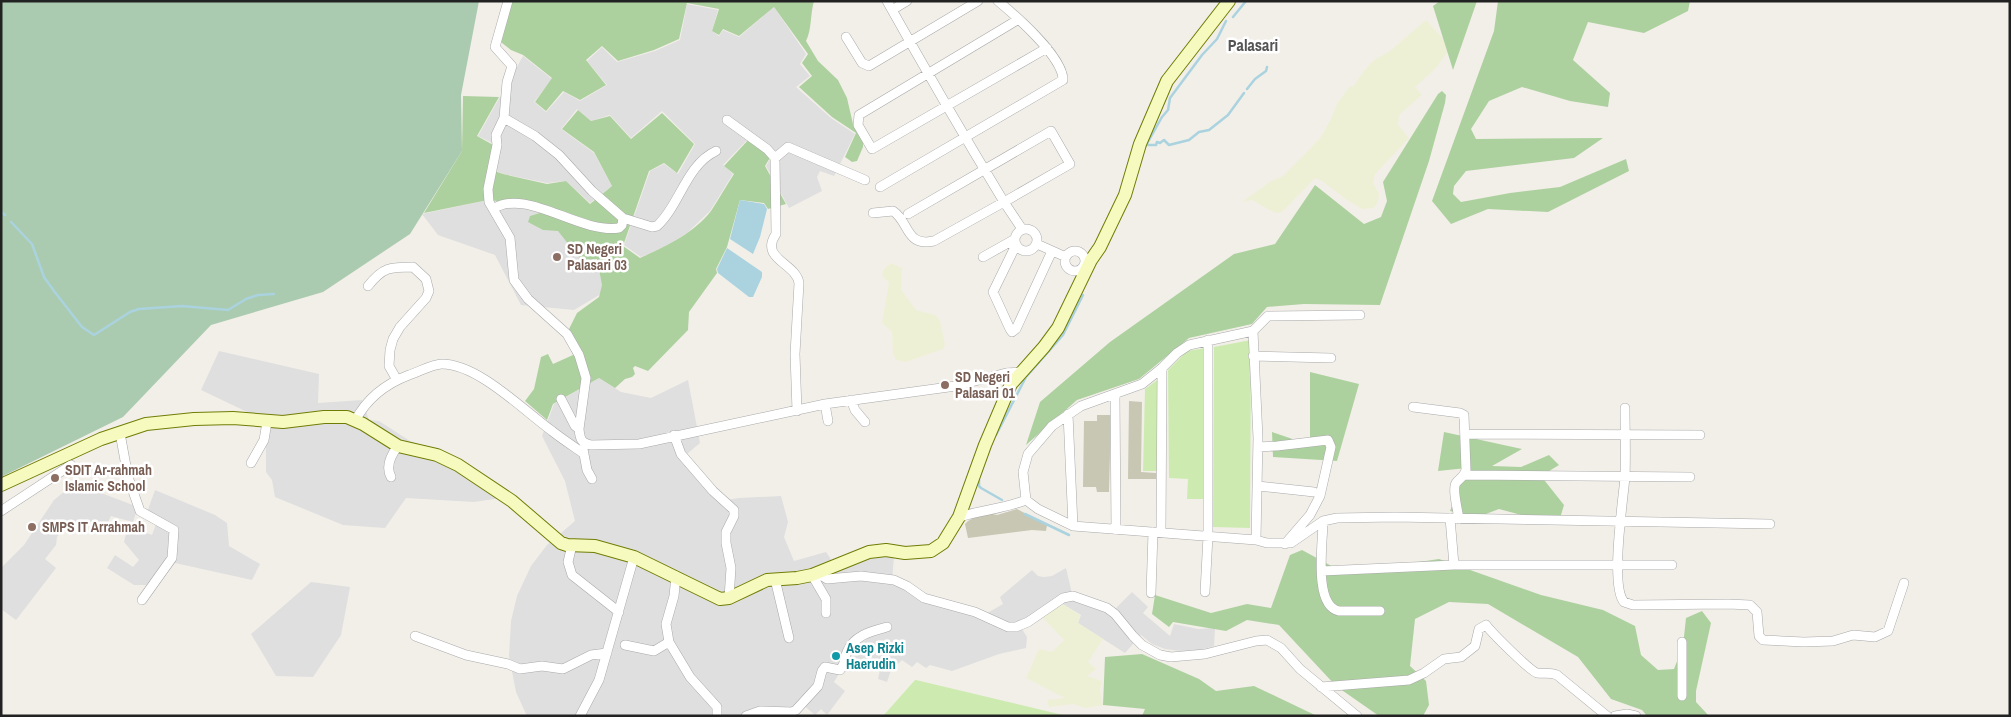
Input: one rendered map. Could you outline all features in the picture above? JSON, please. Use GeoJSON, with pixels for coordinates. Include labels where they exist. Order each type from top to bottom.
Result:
{"type":"FeatureCollection","features":[{"type":"Feature","properties":{"kind":"main road"},"geometry":{"type":"LineString","coordinates":[[1,485],[102,439],[146,424],[194,419],[233,418],[267,422],[300,421],[324,416],[346,417],[363,424],[398,446],[437,455],[458,465],[512,501],[562,543],[572,546],[595,546],[634,557],[720,599],[729,598],[767,580],[798,578],[814,574],[869,552],[886,550],[905,553],[931,551],[943,543],[959,518],[985,445],[1011,384],[1058,328],[1085,268],[1125,195],[1140,144],[1167,82],[1230,1]]}},
{"type":"Feature","properties":{"kind":"street"},"geometry":{"type":"LineString","coordinates":[[508,1],[495,42],[496,50],[512,66],[507,82],[504,118],[497,132],[497,145],[488,189],[488,202],[512,242],[514,280],[528,299],[567,334],[579,355],[586,378],[579,429],[584,448],[586,470],[592,479]]}},
{"type":"Feature","properties":{"kind":"street"},"geometry":{"type":"LineString","coordinates":[[887,1],[985,171],[1022,229]]}},
{"type":"Feature","properties":{"kind":"street"},"geometry":{"type":"LineString","coordinates":[[892,10],[907,1]]}},
{"type":"Feature","properties":{"kind":"street"},"geometry":{"type":"LineString","coordinates":[[846,37],[862,63],[868,66],[978,1]]}},
{"type":"Feature","properties":{"kind":"street"},"geometry":{"type":"LineString","coordinates":[[880,187],[1064,80],[1061,71],[1047,48],[1019,19],[998,1]]}},
{"type":"Feature","properties":{"kind":"street"},"geometry":{"type":"LineString","coordinates":[[1019,19],[859,115],[858,125],[872,149],[1047,48]]}},
{"type":"Feature","properties":{"kind":"street"},"geometry":{"type":"LineString","coordinates":[[504,118],[535,136],[565,160],[579,178],[623,218],[652,228],[657,226],[697,166],[708,154],[716,151]]}},
{"type":"Feature","properties":{"kind":"street"},"geometry":{"type":"LineString","coordinates":[[726,120],[767,149],[775,158],[776,234],[770,248],[776,257],[798,276],[799,283],[796,412]]}},
{"type":"Feature","properties":{"kind":"street"},"geometry":{"type":"LineString","coordinates":[[873,213],[893,211],[901,218],[911,236],[919,241],[934,241],[1070,164],[1051,131],[908,214]]}},
{"type":"Feature","properties":{"kind":"street"},"geometry":{"type":"LineString","coordinates":[[775,158],[788,146],[865,180]]}},
{"type":"Feature","properties":{"kind":"street"},"geometry":{"type":"LineString","coordinates":[[493,209],[498,206],[514,203],[532,205],[586,225],[614,228],[622,225],[623,218]]}},
{"type":"Feature","properties":{"kind":"street"},"geometry":{"type":"LineString","coordinates":[[1015,242],[1026,251],[1033,249],[1038,240],[1035,233],[1029,228],[1022,229],[1016,234],[1015,242],[993,292],[1012,332],[1016,329],[1052,251]]}},
{"type":"Feature","properties":{"kind":"street"},"geometry":{"type":"LineString","coordinates":[[983,257],[1015,242]]}},
{"type":"Feature","properties":{"kind":"street"},"geometry":{"type":"LineString","coordinates":[[1037,244],[1066,257]]}},
{"type":"Feature","properties":{"kind":"street"},"geometry":{"type":"LineString","coordinates":[[1074,252],[1080,253],[1084,258],[1085,268],[1072,271],[1067,267],[1066,257],[1074,252]]}},
{"type":"Feature","properties":{"kind":"street"},"geometry":{"type":"LineString","coordinates":[[368,286],[379,272],[393,267],[413,267],[426,279],[429,291],[426,298],[400,326],[390,350],[389,366],[397,380]]}},
{"type":"Feature","properties":{"kind":"street"},"geometry":{"type":"LineString","coordinates":[[1360,315],[1268,316],[1253,331],[1189,345],[1177,353],[1142,384],[1081,406],[1068,414],[1040,438],[1028,454],[1023,472],[1026,500],[1038,509],[1073,526],[1256,540],[1284,544],[1294,541],[1323,521],[1337,518],[1620,520],[1770,524]]}},
{"type":"Feature","properties":{"kind":"street"},"geometry":{"type":"LineString","coordinates":[[1253,331],[1258,447],[1256,540]]}},
{"type":"Feature","properties":{"kind":"street"},"geometry":{"type":"LineString","coordinates":[[1205,592],[1208,536],[1208,340]]}},
{"type":"Feature","properties":{"kind":"street"},"geometry":{"type":"LineString","coordinates":[[1254,356],[1331,358]]}},
{"type":"Feature","properties":{"kind":"street"},"geometry":{"type":"LineString","coordinates":[[355,421],[365,404],[383,388],[397,380],[440,364],[460,366],[495,387],[550,431],[584,448],[592,445],[639,444],[796,412],[825,404],[956,386],[1006,372],[1020,372]]}},
{"type":"Feature","properties":{"kind":"street"},"geometry":{"type":"LineString","coordinates":[[1151,593],[1157,532],[1162,368]]}},
{"type":"Feature","properties":{"kind":"street"},"geometry":{"type":"LineString","coordinates":[[1114,394],[1116,530]]}},
{"type":"Feature","properties":{"kind":"street"},"geometry":{"type":"LineString","coordinates":[[561,399],[575,426],[579,429]]}},
{"type":"Feature","properties":{"kind":"street"},"geometry":{"type":"LineString","coordinates":[[851,400],[855,410],[865,422]]}},
{"type":"Feature","properties":{"kind":"street"},"geometry":{"type":"LineString","coordinates":[[825,404],[828,421]]}},
{"type":"Feature","properties":{"kind":"street"},"geometry":{"type":"LineString","coordinates":[[1413,407],[1461,413],[1464,418],[1466,434],[1465,475]]}},
{"type":"Feature","properties":{"kind":"street"},"geometry":{"type":"LineString","coordinates":[[1625,408],[1625,477],[1620,520],[1618,565],[1620,595],[1624,602],[1633,605],[1750,605],[1757,612],[1759,636],[1763,640],[1833,641],[1853,635],[1875,637],[1888,631],[1891,627],[1904,583]]}},
{"type":"Feature","properties":{"kind":"street"},"geometry":{"type":"LineString","coordinates":[[1068,414],[1073,526]]}},
{"type":"Feature","properties":{"kind":"street"},"geometry":{"type":"LineString","coordinates":[[251,463],[264,440],[267,432],[267,422]]}},
{"type":"Feature","properties":{"kind":"street"},"geometry":{"type":"LineString","coordinates":[[120,433],[128,477],[140,511],[174,530],[172,558],[142,600]]}},
{"type":"Feature","properties":{"kind":"street"},"geometry":{"type":"LineString","coordinates":[[1466,434],[1700,435]]}},
{"type":"Feature","properties":{"kind":"street"},"geometry":{"type":"LineString","coordinates":[[674,436],[681,454],[734,510],[734,516],[726,532],[731,568],[729,598]]}},
{"type":"Feature","properties":{"kind":"street"},"geometry":{"type":"LineString","coordinates":[[1258,447],[1328,440],[1331,446],[1320,496],[1310,515],[1284,544]]}},
{"type":"Feature","properties":{"kind":"street"},"geometry":{"type":"LineString","coordinates":[[391,477],[388,472],[389,465],[398,446]]}},
{"type":"Feature","properties":{"kind":"street"},"geometry":{"type":"LineString","coordinates":[[1,511],[71,465]]}},
{"type":"Feature","properties":{"kind":"street"},"geometry":{"type":"LineString","coordinates":[[1454,565],[1454,488],[1457,482],[1465,475],[1690,477]]}},
{"type":"Feature","properties":{"kind":"street"},"geometry":{"type":"LineString","coordinates":[[1258,486],[1314,492]]}},
{"type":"Feature","properties":{"kind":"street"},"geometry":{"type":"LineString","coordinates":[[959,518],[980,511],[1004,508],[1026,500]]}},
{"type":"Feature","properties":{"kind":"street"},"geometry":{"type":"LineString","coordinates":[[1323,521],[1322,571],[1324,595],[1327,603],[1333,610],[1380,611]]}},
{"type":"Feature","properties":{"kind":"street"},"geometry":{"type":"LineString","coordinates":[[572,546],[568,562],[572,575],[619,612]]}},
{"type":"Feature","properties":{"kind":"street"},"geometry":{"type":"LineString","coordinates":[[580,716],[599,680],[634,557]]}},
{"type":"Feature","properties":{"kind":"street"},"geometry":{"type":"LineString","coordinates":[[1322,571],[1454,565],[1672,565]]}},
{"type":"Feature","properties":{"kind":"street"},"geometry":{"type":"LineString","coordinates":[[814,574],[826,600],[826,613]]}},
{"type":"Feature","properties":{"kind":"street"},"geometry":{"type":"LineString","coordinates":[[814,574],[828,579],[862,576],[894,580],[907,586],[924,598],[975,612],[1008,627],[1016,627],[1028,622],[1063,598],[1073,596],[1107,608],[1115,614],[1142,644],[1160,655],[1171,657],[1205,654],[1267,640],[1281,648],[1300,669],[1357,716]]}},
{"type":"Feature","properties":{"kind":"street"},"geometry":{"type":"LineString","coordinates":[[676,576],[674,596],[666,624],[669,642],[690,677],[717,707],[717,716]]}},
{"type":"Feature","properties":{"kind":"street"},"geometry":{"type":"LineString","coordinates":[[775,579],[789,638]]}},
{"type":"Feature","properties":{"kind":"street"},"geometry":{"type":"LineString","coordinates":[[1321,687],[1409,680],[1424,673],[1444,659],[1461,657],[1474,646],[1479,629],[1486,625],[1528,668],[1538,673],[1557,675],[1607,716]]}},
{"type":"Feature","properties":{"kind":"street"},"geometry":{"type":"LineString","coordinates":[[746,716],[760,711],[792,712],[796,710],[818,686],[822,671],[826,667],[840,670],[845,664],[847,650],[863,634],[887,627]]}},
{"type":"Feature","properties":{"kind":"street"},"geometry":{"type":"LineString","coordinates":[[415,636],[466,655],[508,664],[520,669],[542,666],[563,669],[591,655],[607,653]]}},
{"type":"Feature","properties":{"kind":"street"},"geometry":{"type":"LineString","coordinates":[[625,645],[654,651],[669,642]]}},
{"type":"Feature","properties":{"kind":"street"},"geometry":{"type":"LineString","coordinates":[[1682,642],[1682,696]]}},
{"type":"Feature","properties":{"kind":"street"},"geometry":{"type":"LineString","coordinates":[[1615,716],[1627,714],[1636,716]]}},
{"type":"Feature","properties":{"kind":"shaded area"},"geometry":{"type":"Polygon","coordinates":[[[687,4],[718,10],[712,31],[719,36],[723,30],[739,37],[774,7],[806,54],[800,64],[810,76],[796,87],[831,118],[855,134],[834,176],[820,171],[817,177],[822,191],[789,208],[766,166],[775,151],[750,137],[723,165],[733,174],[710,211],[686,234],[668,245],[641,257],[624,245],[650,171],[664,164],[678,174],[695,144],[662,111],[631,138],[610,115],[591,121],[577,109],[561,129],[594,153],[612,186],[590,203],[566,181],[547,183],[503,174],[490,168],[496,145],[478,136],[523,56],[552,79],[534,102],[546,112],[564,92],[580,101],[607,85],[587,61],[602,47],[617,62],[655,51],[680,40],[687,4]]]}},
{"type":"Feature","properties":{"kind":"shaded area"},"geometry":{"type":"Polygon","coordinates":[[[1426,20],[1445,41],[1447,53],[1436,68],[1415,87],[1422,95],[1399,115],[1398,125],[1409,138],[1375,174],[1373,183],[1379,194],[1378,202],[1374,208],[1362,209],[1315,178],[1283,211],[1278,213],[1252,200],[1242,202],[1271,181],[1283,176],[1321,137],[1337,104],[1350,86],[1353,87],[1374,60],[1390,51],[1426,20]]]}},
{"type":"Feature","properties":{"kind":"shaded area"},"geometry":{"type":"Polygon","coordinates":[[[488,200],[542,210],[586,244],[611,288],[574,310],[521,305],[495,255],[438,235],[422,214],[488,200]]]}},
{"type":"Feature","properties":{"kind":"shaded area"},"geometry":{"type":"Polygon","coordinates":[[[891,263],[902,268],[901,290],[916,310],[935,315],[940,321],[945,345],[943,349],[906,362],[896,360],[893,354],[892,332],[882,323],[889,282],[884,278],[882,272],[891,263]]]}},
{"type":"Feature","properties":{"kind":"shaded area"},"geometry":{"type":"Polygon","coordinates":[[[219,351],[319,374],[318,403],[362,400],[369,420],[379,421],[410,441],[431,448],[501,498],[474,502],[406,498],[385,528],[343,525],[275,497],[272,480],[266,472],[266,421],[201,390],[219,351]]]}},
{"type":"Feature","properties":{"kind":"shaded area"},"geometry":{"type":"Polygon","coordinates":[[[599,378],[621,392],[651,398],[688,380],[700,443],[687,454],[726,500],[781,496],[788,522],[784,537],[794,561],[826,552],[838,570],[876,556],[894,556],[892,581],[984,615],[1003,604],[1000,597],[1032,570],[1038,576],[1044,577],[1052,576],[1066,568],[1073,598],[1111,613],[1132,592],[1148,607],[1143,613],[1170,636],[1174,624],[1198,629],[1215,628],[1214,646],[1200,650],[1181,651],[1165,649],[1152,644],[1141,635],[1125,653],[1078,623],[1081,615],[1061,603],[1022,629],[1027,637],[1026,648],[999,654],[952,671],[930,665],[926,668],[917,662],[912,667],[902,660],[891,670],[887,682],[878,679],[880,670],[840,672],[834,682],[845,691],[827,715],[821,709],[815,715],[802,704],[796,716],[527,716],[516,692],[509,656],[511,621],[517,596],[531,566],[547,545],[575,521],[565,481],[542,436],[554,404],[599,378]]]}},
{"type":"Feature","properties":{"kind":"shaded area"},"geometry":{"type":"Polygon","coordinates":[[[1129,401],[1142,402],[1141,472],[1156,473],[1156,479],[1128,479],[1129,401]]]}},
{"type":"Feature","properties":{"kind":"shaded area"},"geometry":{"type":"Polygon","coordinates":[[[1097,415],[1111,415],[1109,492],[1097,492],[1096,487],[1083,487],[1084,421],[1097,421],[1097,415]]]}},
{"type":"Feature","properties":{"kind":"shaded area"},"geometry":{"type":"Polygon","coordinates":[[[155,490],[215,515],[227,523],[229,546],[260,564],[252,580],[175,563],[157,585],[134,585],[107,568],[115,555],[133,567],[139,560],[124,542],[128,526],[152,535],[156,524],[145,518],[155,490]]]}},
{"type":"Feature","properties":{"kind":"shaded area"},"geometry":{"type":"Polygon","coordinates":[[[65,491],[96,491],[138,507],[133,522],[111,516],[106,526],[82,520],[67,524],[57,537],[56,545],[45,559],[56,568],[16,620],[1,609],[1,568],[24,545],[54,500],[65,491]]]}},
{"type":"Feature","properties":{"kind":"shaded area"},"geometry":{"type":"Polygon","coordinates":[[[1017,509],[1047,525],[1046,531],[1032,530],[968,538],[965,524],[968,521],[988,513],[997,515],[1017,509]]]}},
{"type":"Feature","properties":{"kind":"shaded area"},"geometry":{"type":"Polygon","coordinates":[[[311,582],[350,587],[341,635],[313,677],[276,676],[251,634],[311,582]]]}},
{"type":"Feature","properties":{"kind":"shaded area"},"geometry":{"type":"Polygon","coordinates":[[[1061,603],[1080,615],[1078,623],[1103,639],[1088,662],[1096,669],[1087,676],[1102,681],[1100,690],[1103,705],[1085,708],[1073,704],[1049,707],[1047,700],[1065,698],[1026,678],[1039,649],[1052,652],[1064,640],[1042,617],[1061,603]]]}},
{"type":"Feature","properties":{"kind":"green space"},"geometry":{"type":"Polygon","coordinates":[[[1,1],[479,1],[461,95],[462,151],[410,234],[323,292],[211,325],[123,417],[1,477],[1,1]]]}},
{"type":"Feature","properties":{"kind":"green space"},"geometry":{"type":"Polygon","coordinates":[[[512,1],[814,1],[806,41],[818,61],[838,80],[847,98],[853,124],[863,136],[863,147],[857,161],[852,162],[845,157],[856,133],[832,117],[799,87],[812,76],[802,63],[808,54],[774,7],[739,36],[723,29],[719,35],[712,31],[719,9],[687,3],[679,39],[654,50],[618,61],[602,46],[586,60],[606,85],[580,100],[563,91],[546,111],[535,102],[552,78],[523,55],[511,50],[497,39],[512,1]]]}},
{"type":"Feature","properties":{"kind":"green space"},"geometry":{"type":"Polygon","coordinates":[[[1440,1],[1477,1],[1453,70],[1433,6],[1440,1]]]}},
{"type":"Feature","properties":{"kind":"green space"},"geometry":{"type":"Polygon","coordinates":[[[1498,1],[1690,1],[1688,11],[1644,33],[1588,22],[1573,60],[1610,93],[1608,107],[1570,101],[1522,87],[1489,101],[1471,129],[1476,139],[1603,138],[1574,158],[1466,171],[1454,186],[1453,194],[1461,202],[1510,193],[1560,187],[1626,159],[1629,171],[1548,212],[1488,209],[1451,224],[1432,201],[1494,31],[1498,1]]]}},
{"type":"Feature","properties":{"kind":"green space"},"geometry":{"type":"Polygon","coordinates":[[[1442,91],[1446,95],[1445,103],[1429,161],[1380,305],[1304,304],[1267,307],[1252,324],[1189,338],[1139,379],[1077,400],[1026,445],[1040,402],[1110,342],[1234,254],[1275,244],[1315,185],[1364,224],[1381,217],[1387,201],[1383,182],[1438,94],[1442,91]]]}},
{"type":"Feature","properties":{"kind":"green space"},"geometry":{"type":"Polygon","coordinates":[[[463,96],[499,97],[477,136],[495,146],[489,169],[547,184],[566,181],[590,204],[612,186],[594,152],[562,129],[578,110],[591,121],[610,116],[631,139],[662,113],[694,144],[677,173],[664,163],[649,171],[623,246],[640,258],[678,239],[704,219],[734,174],[724,166],[750,138],[774,151],[765,166],[786,204],[768,209],[764,203],[740,200],[727,247],[716,269],[717,273],[689,312],[688,330],[648,371],[635,366],[633,368],[635,374],[625,379],[615,388],[599,378],[553,404],[547,420],[525,401],[534,389],[541,357],[548,354],[553,364],[573,355],[564,332],[569,329],[577,313],[599,297],[602,285],[597,259],[581,260],[558,231],[543,230],[528,222],[530,216],[540,213],[539,206],[488,200],[424,213],[462,151],[463,96]]]}},
{"type":"Feature","properties":{"kind":"green space"},"geometry":{"type":"Polygon","coordinates":[[[1251,340],[1250,528],[1213,527],[1214,347],[1251,340]]]}},
{"type":"Feature","properties":{"kind":"green space"},"geometry":{"type":"Polygon","coordinates":[[[1206,348],[1204,499],[1187,499],[1188,479],[1169,478],[1168,370],[1187,351],[1206,348]]]}},
{"type":"Feature","properties":{"kind":"green space"},"geometry":{"type":"Polygon","coordinates":[[[1310,372],[1359,384],[1337,461],[1273,457],[1272,432],[1310,445],[1310,372]]]}},
{"type":"Feature","properties":{"kind":"green space"},"geometry":{"type":"Polygon","coordinates":[[[1160,378],[1161,471],[1143,471],[1145,389],[1160,378]]]}},
{"type":"Feature","properties":{"kind":"green space"},"geometry":{"type":"Polygon","coordinates":[[[1444,432],[1522,449],[1492,466],[1521,467],[1549,455],[1559,465],[1541,476],[1564,505],[1558,525],[1499,509],[1478,517],[1450,511],[1467,468],[1438,471],[1444,432]]]}},
{"type":"Feature","properties":{"kind":"green space"},"geometry":{"type":"Polygon","coordinates":[[[1302,550],[1337,569],[1378,568],[1439,559],[1541,595],[1603,610],[1635,626],[1641,655],[1658,670],[1674,669],[1683,646],[1686,618],[1702,611],[1711,623],[1696,691],[1696,702],[1709,716],[1647,716],[1642,710],[1611,699],[1578,657],[1488,604],[1449,602],[1415,619],[1410,666],[1426,681],[1429,705],[1423,716],[1379,716],[1336,686],[1279,625],[1247,620],[1226,631],[1173,622],[1169,627],[1152,614],[1155,595],[1211,613],[1247,604],[1271,608],[1290,555],[1302,550]]]}},
{"type":"Feature","properties":{"kind":"green space"},"geometry":{"type":"Polygon","coordinates":[[[1142,654],[1199,679],[1216,691],[1254,686],[1317,716],[1142,716],[1145,709],[1103,705],[1105,657],[1142,654]]]}},
{"type":"Feature","properties":{"kind":"green space"},"geometry":{"type":"Polygon","coordinates":[[[916,680],[1067,716],[883,716],[916,680]]]}},
{"type":"Feature","properties":{"kind":"water"},"geometry":{"type":"Polygon","coordinates":[[[740,200],[764,204],[767,209],[760,237],[753,254],[730,239],[740,200]]]}},
{"type":"Feature","properties":{"kind":"water"},"geometry":{"type":"Polygon","coordinates":[[[727,248],[762,272],[762,277],[753,297],[749,297],[718,273],[717,269],[727,248]]]}},
{"type":"Feature","properties":{"kind":"waterway"},"geometry":{"type":"LineString","coordinates":[[1233,17],[1246,1]]}},
{"type":"Feature","properties":{"kind":"waterway"},"geometry":{"type":"LineString","coordinates":[[1144,149],[1168,110],[1170,98],[1202,55],[1217,39],[1226,21]]}},
{"type":"Feature","properties":{"kind":"waterway"},"geometry":{"type":"LineString","coordinates":[[1247,89],[1255,79],[1266,71],[1267,67]]}},
{"type":"Feature","properties":{"kind":"waterway"},"geometry":{"type":"LineString","coordinates":[[1148,145],[1156,145],[1157,142],[1160,143],[1164,140],[1169,145],[1189,140],[1199,132],[1209,130],[1228,115],[1244,93]]}},
{"type":"Feature","properties":{"kind":"waterway"},"geometry":{"type":"LineString","coordinates":[[1,212],[5,215]]}},
{"type":"Feature","properties":{"kind":"waterway"},"geometry":{"type":"LineString","coordinates":[[11,222],[32,244],[44,277],[54,291],[82,327],[94,335],[130,312],[139,309],[182,306],[228,310],[246,299],[258,295],[274,294]]}},
{"type":"Feature","properties":{"kind":"waterway"},"geometry":{"type":"LineString","coordinates":[[996,435],[1026,377],[1063,335],[1083,295]]}},
{"type":"Feature","properties":{"kind":"waterway"},"geometry":{"type":"LineString","coordinates":[[979,480],[981,488],[1002,500]]}},
{"type":"Feature","properties":{"kind":"waterway"},"geometry":{"type":"LineString","coordinates":[[1025,514],[1069,535]]}},
{"type":"Feature","properties":{"kind":"place","name":"SD Negeri Palasari 03"},"geometry":{"type":"Point","coordinates":[557,257]}},
{"type":"Feature","properties":{"kind":"place","name":"SD Negeri Palasari 01"},"geometry":{"type":"Point","coordinates":[945,385]}},
{"type":"Feature","properties":{"kind":"place","name":"SDIT Ar-rahmah Islamic School"},"geometry":{"type":"Point","coordinates":[55,478]}},
{"type":"Feature","properties":{"kind":"place","name":"SMPS IT Arrahmah"},"geometry":{"type":"Point","coordinates":[32,527]}},
{"type":"Feature","properties":{"kind":"place","name":"Asep Rizki Haerudin"},"geometry":{"type":"Point","coordinates":[836,656]}},
{"type":"Feature","properties":{"kind":"district","name":"Palasari"},"geometry":{"type":"Point","coordinates":[1253,45]}}]}
